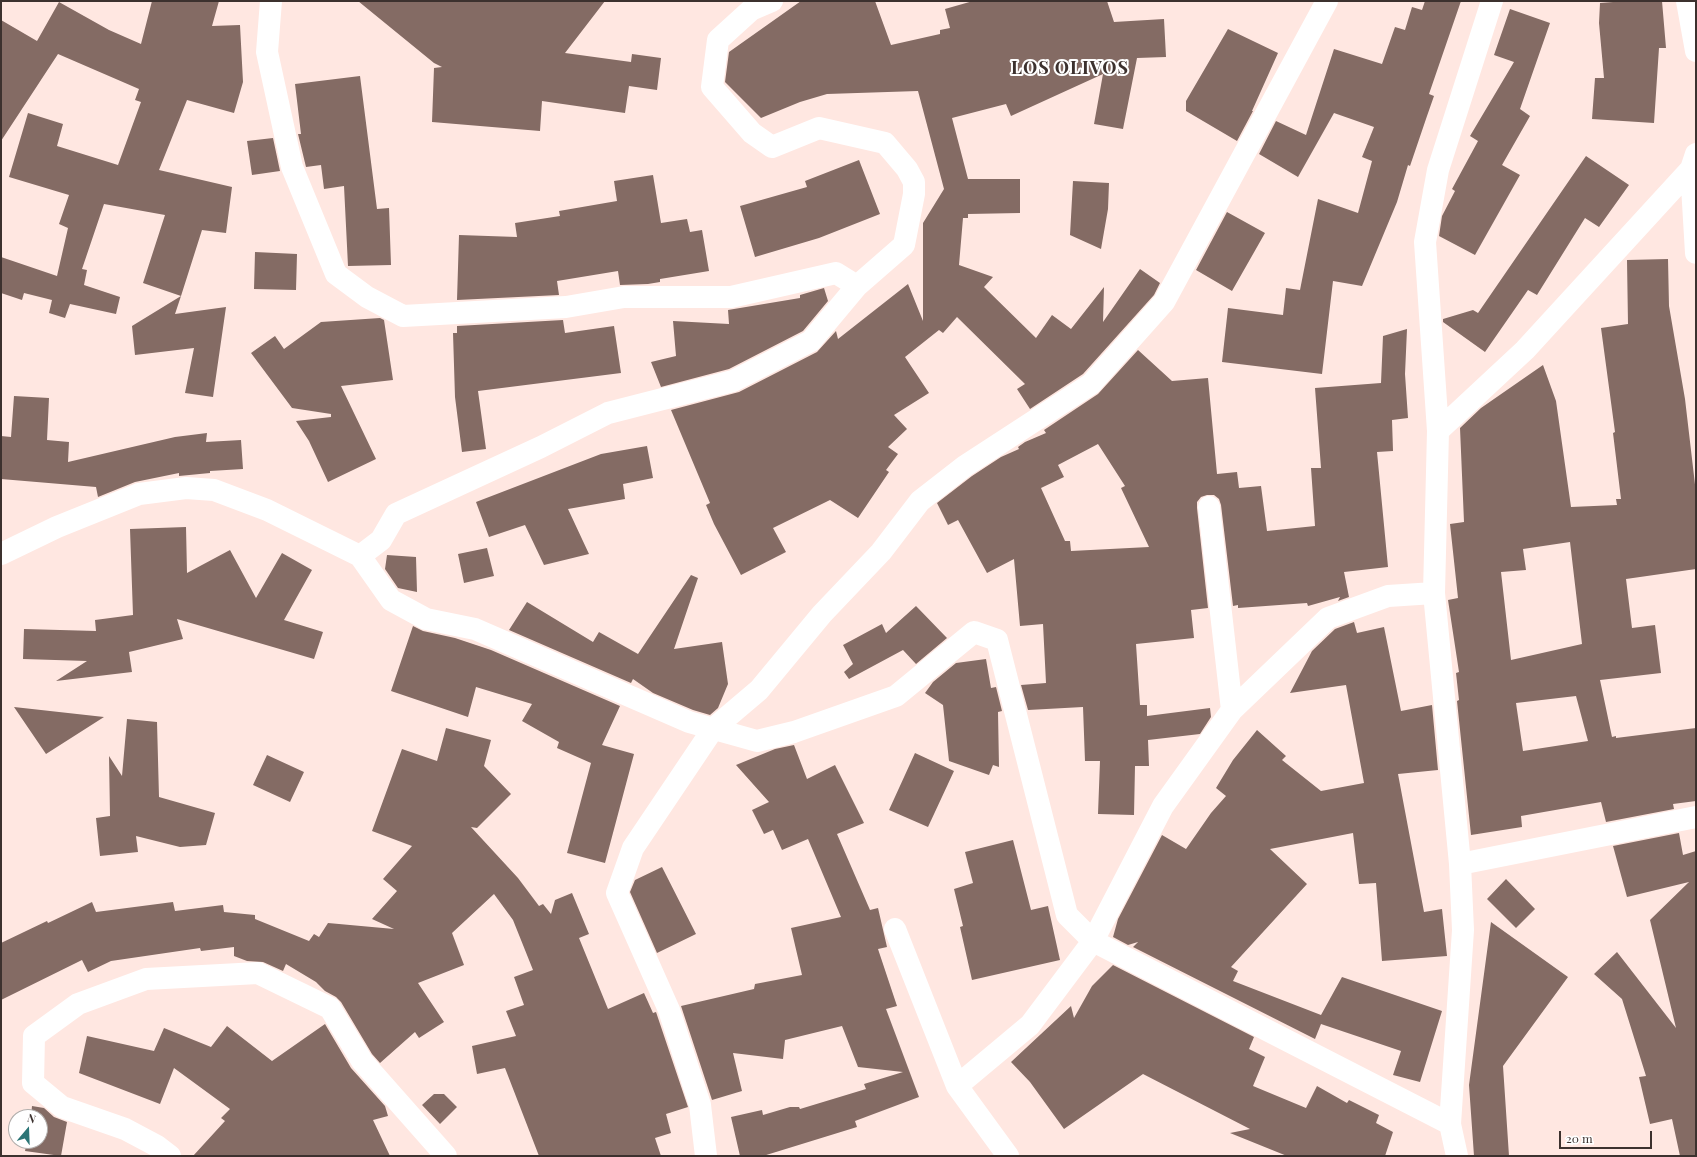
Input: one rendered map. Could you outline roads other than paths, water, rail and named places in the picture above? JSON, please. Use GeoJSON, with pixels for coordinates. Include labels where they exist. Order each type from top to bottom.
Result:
{"type":"FeatureCollection","features":[{"type":"Feature","properties":{"kind":"street"},"geometry":{"type":"LineString","coordinates":[[271,1],[267,52],[292,167],[336,274],[366,297],[403,316],[566,307],[624,297],[731,297],[836,273],[857,286]]}},
{"type":"Feature","properties":{"kind":"street"},"geometry":{"type":"LineString","coordinates":[[360,556],[381,540],[396,514],[541,447],[608,414],[733,381],[811,341],[857,286],[904,245],[914,194],[914,182],[907,169],[885,143],[819,128],[772,147],[752,133],[712,87],[718,40],[751,6],[772,1]]}},
{"type":"Feature","properties":{"kind":"street"},"geometry":{"type":"LineString","coordinates":[[706,1156],[700,1105],[669,1010],[617,893],[633,848],[712,729],[759,690],[822,614],[880,552],[920,501],[965,466],[1091,384],[1164,302],[1327,1]]}},
{"type":"Feature","properties":{"kind":"street"},"geometry":{"type":"LineString","coordinates":[[1457,1156],[1450,1124],[1463,930],[1460,864],[1434,592],[1438,431],[1426,242],[1438,170],[1492,1]]}},
{"type":"Feature","properties":{"kind":"street"},"geometry":{"type":"LineString","coordinates":[[1688,1],[1696,52]]}},
{"type":"Feature","properties":{"kind":"street"},"geometry":{"type":"LineString","coordinates":[[1438,431],[1525,350],[1694,161]]}},
{"type":"Feature","properties":{"kind":"street"},"geometry":{"type":"LineString","coordinates":[[1694,161],[1696,253]]}},
{"type":"Feature","properties":{"kind":"street"},"geometry":{"type":"LineString","coordinates":[[1,554],[57,527],[139,494],[186,488],[214,490],[267,510],[360,556],[391,600],[426,619],[475,629],[689,722],[756,741],[794,732],[896,696],[974,632],[997,640],[1067,915],[1093,941],[1450,1124]]}},
{"type":"Feature","properties":{"kind":"street"},"geometry":{"type":"LineString","coordinates":[[1209,507],[1232,710]]}},
{"type":"Feature","properties":{"kind":"street"},"geometry":{"type":"LineString","coordinates":[[957,1086],[1030,1025],[1093,941],[1163,806],[1232,710],[1328,618],[1388,596],[1434,592]]}},
{"type":"Feature","properties":{"kind":"street"},"geometry":{"type":"LineString","coordinates":[[1460,864],[1696,817]]}},
{"type":"Feature","properties":{"kind":"street"},"geometry":{"type":"LineString","coordinates":[[895,929],[957,1086],[1008,1156]]}},
{"type":"Feature","properties":{"kind":"street"},"geometry":{"type":"LineString","coordinates":[[170,1156],[157,1146],[125,1129],[62,1107],[33,1083],[34,1036],[78,1004],[146,979],[258,973],[330,1008],[362,1061],[446,1156]]}},
{"type":"Feature","properties":{"kind":"district","name":"LOS OLIVOS"},"geometry":{"type":"Point","coordinates":[1070,68]}}]}
